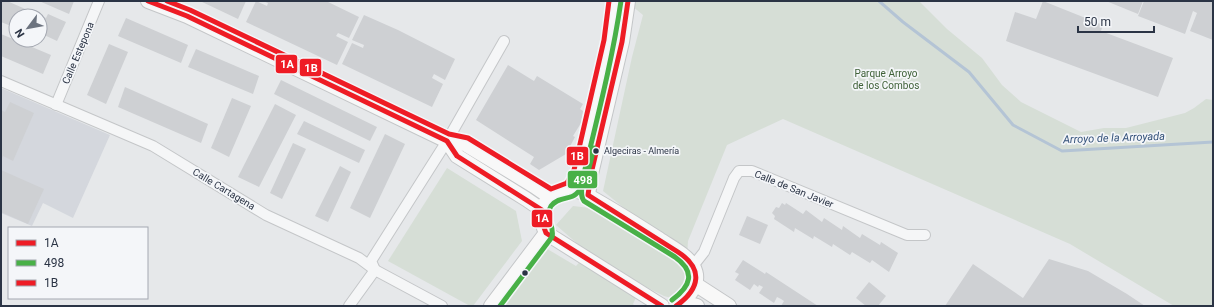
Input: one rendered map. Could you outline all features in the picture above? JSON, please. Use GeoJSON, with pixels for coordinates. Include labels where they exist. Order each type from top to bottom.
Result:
{"type":"FeatureCollection","features":[{"type":"Feature","properties":{"kind":"street","name":"Calle Estepona"},"geometry":{"type":"LineString","coordinates":[[56,105],[99,1]]}},
{"type":"Feature","properties":{"kind":"street"},"geometry":{"type":"LineString","coordinates":[[148,1],[187,16],[446,141],[465,144],[550,197]]}},
{"type":"Feature","properties":{"kind":"street"},"geometry":{"type":"LineString","coordinates":[[588,195],[591,174],[622,42],[620,17],[616,1]]}},
{"type":"Feature","properties":{"kind":"street"},"geometry":{"type":"LineString","coordinates":[[572,189],[581,172],[611,41],[628,1]]}},
{"type":"Feature","properties":{"kind":"street"},"geometry":{"type":"LineString","coordinates":[[349,306],[375,270],[371,261],[446,141],[504,41]]}},
{"type":"Feature","properties":{"kind":"street","name":"Calle Cartagena"},"geometry":{"type":"LineString","coordinates":[[1,82],[152,146],[266,215],[359,258],[375,270],[442,306]]}},
{"type":"Feature","properties":{"kind":"street"},"geometry":{"type":"LineString","coordinates":[[446,141],[457,156],[542,210]]}},
{"type":"Feature","properties":{"kind":"street","name":"Calle de San Javier"},"geometry":{"type":"LineString","coordinates":[[693,266],[704,252],[734,178],[739,171],[752,171],[907,234],[925,235]]}},
{"type":"Feature","properties":{"kind":"street"},"geometry":{"type":"LineString","coordinates":[[662,306],[546,233],[542,225],[541,217],[542,210],[550,197],[565,190],[572,189],[588,195],[672,248],[689,261],[693,266],[696,276],[695,284],[693,291],[679,304]]}},
{"type":"Feature","properties":{"kind":"street"},"geometry":{"type":"LineString","coordinates":[[491,306],[546,233]]}},
{"type":"Feature","properties":{"kind":"street"},"geometry":{"type":"LineString","coordinates":[[695,284],[729,306]]}},
{"type":"Feature","properties":{"kind":"street"},"geometry":{"type":"LineString","coordinates":[[679,304],[697,306]]}},
{"type":"Feature","properties":{"kind":"shaded area"},"geometry":{"type":"Polygon","coordinates":[[[1,88],[110,135],[73,218],[43,203],[32,226],[1,213],[1,88]]]}},
{"type":"Feature","properties":{"kind":"green space","name":"Parque Arroyo de los Combos"},"geometry":{"type":"Polygon","coordinates":[[[626,1],[919,1],[947,29],[982,58],[1002,85],[1021,102],[1081,132],[1104,128],[1126,128],[1185,113],[1206,99],[1213,100],[1213,306],[1174,306],[1070,244],[783,119],[727,145],[688,241],[685,289],[675,299],[664,296],[642,285],[633,304],[635,306],[500,306],[544,247],[576,266],[588,253],[556,225],[573,206],[590,208],[629,231],[639,220],[603,191],[632,57],[643,15],[626,1]]]}},
{"type":"Feature","properties":{"kind":"green space"},"geometry":{"type":"Polygon","coordinates":[[[447,168],[516,211],[522,241],[473,306],[470,306],[388,261],[447,168]]]}},
{"type":"Feature","properties":{"kind":"building"},"geometry":{"type":"Polygon","coordinates":[[[1,1],[7,1],[23,8],[8,8],[8,25],[1,22],[1,1]]]}},
{"type":"Feature","properties":{"kind":"building"},"geometry":{"type":"Polygon","coordinates":[[[39,1],[74,1],[69,14],[39,1]]]}},
{"type":"Feature","properties":{"kind":"building"},"geometry":{"type":"Polygon","coordinates":[[[200,1],[246,1],[238,19],[200,1]]]}},
{"type":"Feature","properties":{"kind":"building"},"geometry":{"type":"Polygon","coordinates":[[[256,1],[267,6],[268,3],[263,1],[326,1],[359,17],[349,38],[338,33],[336,36],[348,42],[337,65],[246,22],[256,1]]]}},
{"type":"Feature","properties":{"kind":"building"},"geometry":{"type":"Polygon","coordinates":[[[1043,1],[1103,25],[1101,31],[1173,58],[1158,97],[1006,41],[1015,12],[1036,19],[1043,1]]]}},
{"type":"Feature","properties":{"kind":"building"},"geometry":{"type":"Polygon","coordinates":[[[1106,1],[1143,1],[1138,14],[1106,1]]]}},
{"type":"Feature","properties":{"kind":"building"},"geometry":{"type":"Polygon","coordinates":[[[1144,1],[1213,1],[1213,40],[1190,31],[1197,13],[1193,11],[1185,34],[1138,16],[1144,1]]]}},
{"type":"Feature","properties":{"kind":"building"},"geometry":{"type":"Polygon","coordinates":[[[48,14],[66,22],[57,41],[48,37],[48,14]]]}},
{"type":"Feature","properties":{"kind":"building"},"geometry":{"type":"Polygon","coordinates":[[[364,15],[398,30],[455,59],[445,80],[434,74],[432,78],[443,84],[432,107],[342,64],[352,43],[363,48],[364,45],[352,40],[364,15]]]}},
{"type":"Feature","properties":{"kind":"building"},"geometry":{"type":"Polygon","coordinates":[[[126,18],[188,45],[181,63],[118,36],[126,18]]]}},
{"type":"Feature","properties":{"kind":"building"},"geometry":{"type":"Polygon","coordinates":[[[1,34],[8,37],[8,48],[34,48],[51,55],[43,74],[1,56],[1,34]]]}},
{"type":"Feature","properties":{"kind":"building"},"geometry":{"type":"Polygon","coordinates":[[[109,44],[128,52],[106,104],[87,95],[109,44]]]}},
{"type":"Feature","properties":{"kind":"building"},"geometry":{"type":"Polygon","coordinates":[[[196,49],[259,76],[253,94],[188,67],[196,49]]]}},
{"type":"Feature","properties":{"kind":"building"},"geometry":{"type":"Polygon","coordinates":[[[508,65],[534,81],[537,76],[583,104],[580,109],[583,111],[581,123],[573,136],[575,137],[566,154],[539,170],[530,164],[534,157],[476,120],[508,65]]]}},
{"type":"Feature","properties":{"kind":"building"},"geometry":{"type":"Polygon","coordinates":[[[281,80],[377,127],[370,141],[274,94],[281,80]]]}},
{"type":"Feature","properties":{"kind":"building"},"geometry":{"type":"Polygon","coordinates":[[[125,87],[208,124],[201,143],[118,107],[125,87]]]}},
{"type":"Feature","properties":{"kind":"building"},"geometry":{"type":"Polygon","coordinates":[[[232,98],[251,106],[229,157],[211,148],[232,98]]]}},
{"type":"Feature","properties":{"kind":"building"},"geometry":{"type":"Polygon","coordinates":[[[10,102],[34,113],[13,161],[3,156],[1,161],[1,110],[5,112],[10,102]]]}},
{"type":"Feature","properties":{"kind":"building"},"geometry":{"type":"Polygon","coordinates":[[[275,104],[296,115],[259,187],[238,177],[275,104]]]}},
{"type":"Feature","properties":{"kind":"building"},"geometry":{"type":"Polygon","coordinates":[[[304,121],[365,150],[359,163],[297,134],[304,121]]]}},
{"type":"Feature","properties":{"kind":"building"},"geometry":{"type":"Polygon","coordinates":[[[385,134],[405,144],[370,218],[350,208],[385,134]]]}},
{"type":"Feature","properties":{"kind":"building"},"geometry":{"type":"Polygon","coordinates":[[[293,143],[306,149],[282,199],[270,193],[293,143]]]}},
{"type":"Feature","properties":{"kind":"building"},"geometry":{"type":"Polygon","coordinates":[[[340,166],[351,172],[328,222],[315,216],[340,166]]]}},
{"type":"Feature","properties":{"kind":"building"},"geometry":{"type":"Polygon","coordinates":[[[1,170],[44,189],[28,224],[1,212],[1,170]]]}},
{"type":"Feature","properties":{"kind":"building"},"geometry":{"type":"Polygon","coordinates":[[[782,203],[785,205],[786,203],[803,214],[806,210],[822,222],[824,218],[842,230],[843,226],[860,238],[862,234],[880,245],[881,242],[898,253],[889,272],[872,260],[870,263],[852,252],[850,255],[833,244],[832,247],[814,236],[813,239],[795,228],[794,232],[774,219],[775,216],[772,213],[776,207],[779,208],[782,203]]]}},
{"type":"Feature","properties":{"kind":"building"},"geometry":{"type":"Polygon","coordinates":[[[747,216],[768,225],[760,244],[739,235],[747,216]]]}},
{"type":"Feature","properties":{"kind":"building"},"geometry":{"type":"Polygon","coordinates":[[[1049,259],[1088,271],[1145,306],[945,306],[973,264],[1023,298],[1049,259]]]}},
{"type":"Feature","properties":{"kind":"building"},"geometry":{"type":"Polygon","coordinates":[[[743,260],[765,274],[766,272],[818,306],[781,306],[784,301],[781,299],[777,297],[774,303],[759,293],[763,287],[759,285],[758,287],[754,284],[750,290],[735,280],[739,274],[735,272],[743,260]]]}},
{"type":"Feature","properties":{"kind":"building"},"geometry":{"type":"Polygon","coordinates":[[[869,282],[886,296],[878,306],[866,306],[856,298],[869,282]]]}},
{"type":"Feature","properties":{"kind":"waterway","name":"Arroyo de la Arroyada"},"geometry":{"type":"LineString","coordinates":[[879,1],[903,22],[969,72],[1013,125],[1062,151],[1213,142]]}},
{"type":"Feature","properties":{"kind":"transit line","name":"1A"},"geometry":{"type":"LineString","coordinates":[[148,1],[187,16],[447,141],[457,156],[542,210],[542,222],[546,233],[662,306]]}},
{"type":"Feature","properties":{"kind":"transit line","name":"1B"},"geometry":{"type":"LineString","coordinates":[[167,1],[190,10],[449,134],[468,138],[551,189],[567,183],[574,170],[604,40],[609,1]]}},
{"type":"Feature","properties":{"kind":"transit line","name":"498"},"geometry":{"type":"LineString","coordinates":[[621,1],[610,63],[583,178],[581,189],[582,198],[584,201],[675,257],[682,263],[688,274],[687,284],[672,300]]}},
{"type":"Feature","properties":{"kind":"transit line","name":"1A"},"geometry":{"type":"LineString","coordinates":[[628,1],[622,42],[591,174],[588,195],[678,252],[692,265],[696,279],[694,286],[690,293],[676,306]]}},
{"type":"Feature","properties":{"kind":"transit line","name":"498"},"geometry":{"type":"LineString","coordinates":[[500,306],[552,237],[553,233],[549,218],[549,210],[551,206],[561,199],[574,196],[583,185],[594,148]]}},
{"type":"Feature","properties":{"kind":"place","name":"Algeciras - Almería"},"geometry":{"type":"Point","coordinates":[596,151]}}]}
